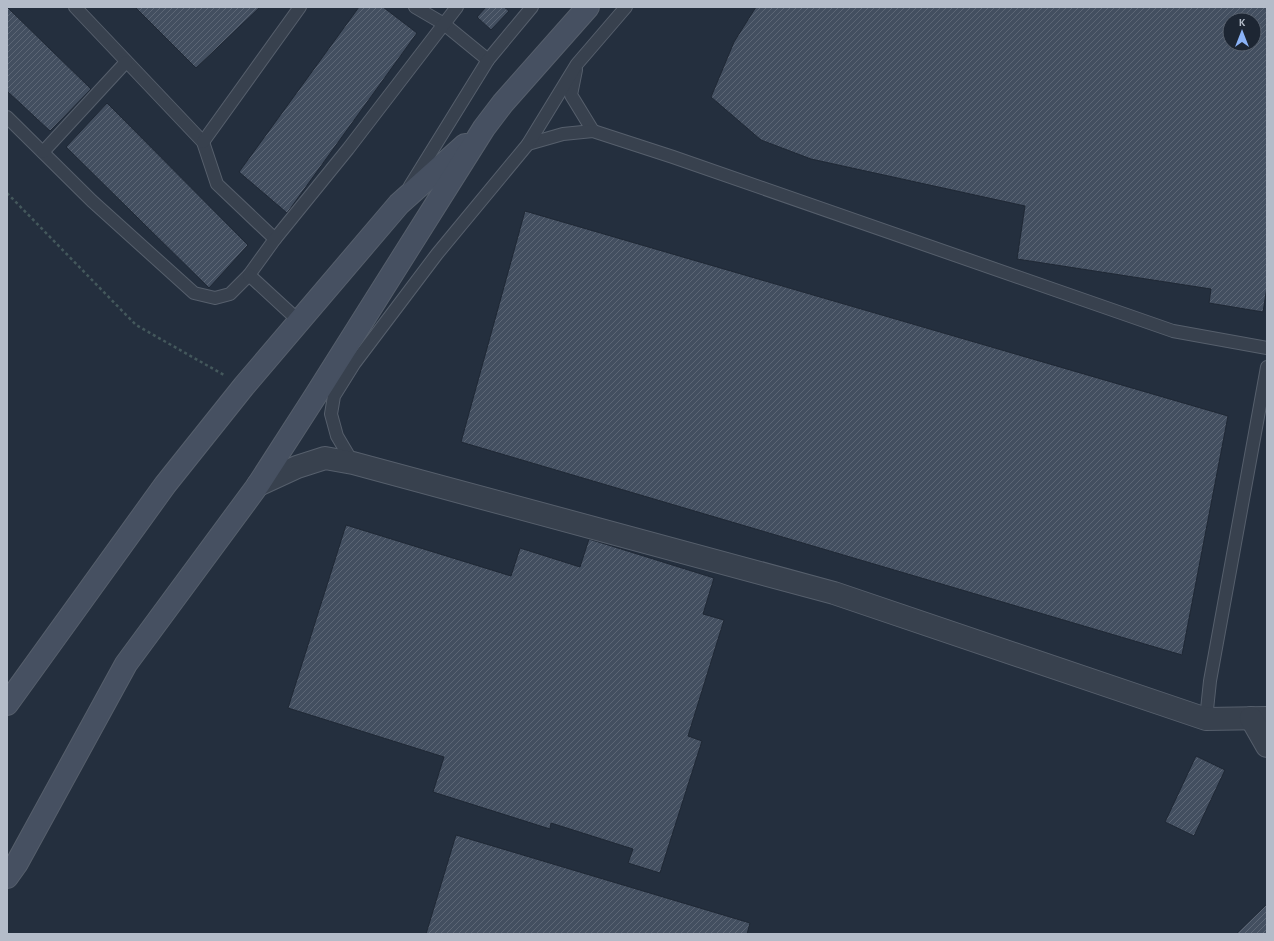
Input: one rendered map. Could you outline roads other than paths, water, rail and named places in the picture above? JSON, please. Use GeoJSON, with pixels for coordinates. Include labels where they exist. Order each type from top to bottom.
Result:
{"type":"FeatureCollection","features":[{"type":"Feature","properties":{"kind":"street"},"geometry":{"type":"LineString","coordinates":[[10,866],[126,664],[258,484],[484,128],[503,103],[588,7]]}},
{"type":"Feature","properties":{"kind":"street"},"geometry":{"type":"LineString","coordinates":[[7,704],[165,484],[244,386],[399,204],[484,128]]}},
{"type":"Feature","properties":{"kind":"street"},"geometry":{"type":"LineString","coordinates":[[258,484],[297,467],[325,458],[353,463],[834,593],[1206,720],[1259,718],[1267,746]]}},
{"type":"Feature","properties":{"kind":"lane"},"geometry":{"type":"LineString","coordinates":[[75,7],[203,142],[217,184],[275,239]]}},
{"type":"Feature","properties":{"kind":"lane"},"geometry":{"type":"LineString","coordinates":[[203,142],[300,7]]}},
{"type":"Feature","properties":{"kind":"lane"},"geometry":{"type":"LineString","coordinates":[[415,7],[444,24],[488,60]]}},
{"type":"Feature","properties":{"kind":"lane"},"geometry":{"type":"LineString","coordinates":[[7,117],[92,201],[194,293],[215,298],[230,294],[249,275],[275,239],[348,150],[457,7]]}},
{"type":"Feature","properties":{"kind":"lane"},"geometry":{"type":"LineString","coordinates":[[399,204],[488,60],[532,7]]}},
{"type":"Feature","properties":{"kind":"lane"},"geometry":{"type":"LineString","coordinates":[[353,463],[337,436],[331,414],[334,396],[354,364],[437,254],[528,144],[577,64],[626,7]]}},
{"type":"Feature","properties":{"kind":"lane"},"geometry":{"type":"LineString","coordinates":[[43,152],[126,62]]}},
{"type":"Feature","properties":{"kind":"lane"},"geometry":{"type":"LineString","coordinates":[[577,64],[571,95],[593,131]]}},
{"type":"Feature","properties":{"kind":"lane"},"geometry":{"type":"LineString","coordinates":[[528,144],[562,134],[593,131],[673,157],[1173,331],[1267,348]]}},
{"type":"Feature","properties":{"kind":"lane"},"geometry":{"type":"LineString","coordinates":[[249,275],[299,321]]}},
{"type":"Feature","properties":{"kind":"lane"},"geometry":{"type":"LineString","coordinates":[[1206,720],[1210,681],[1267,367]]}}]}
